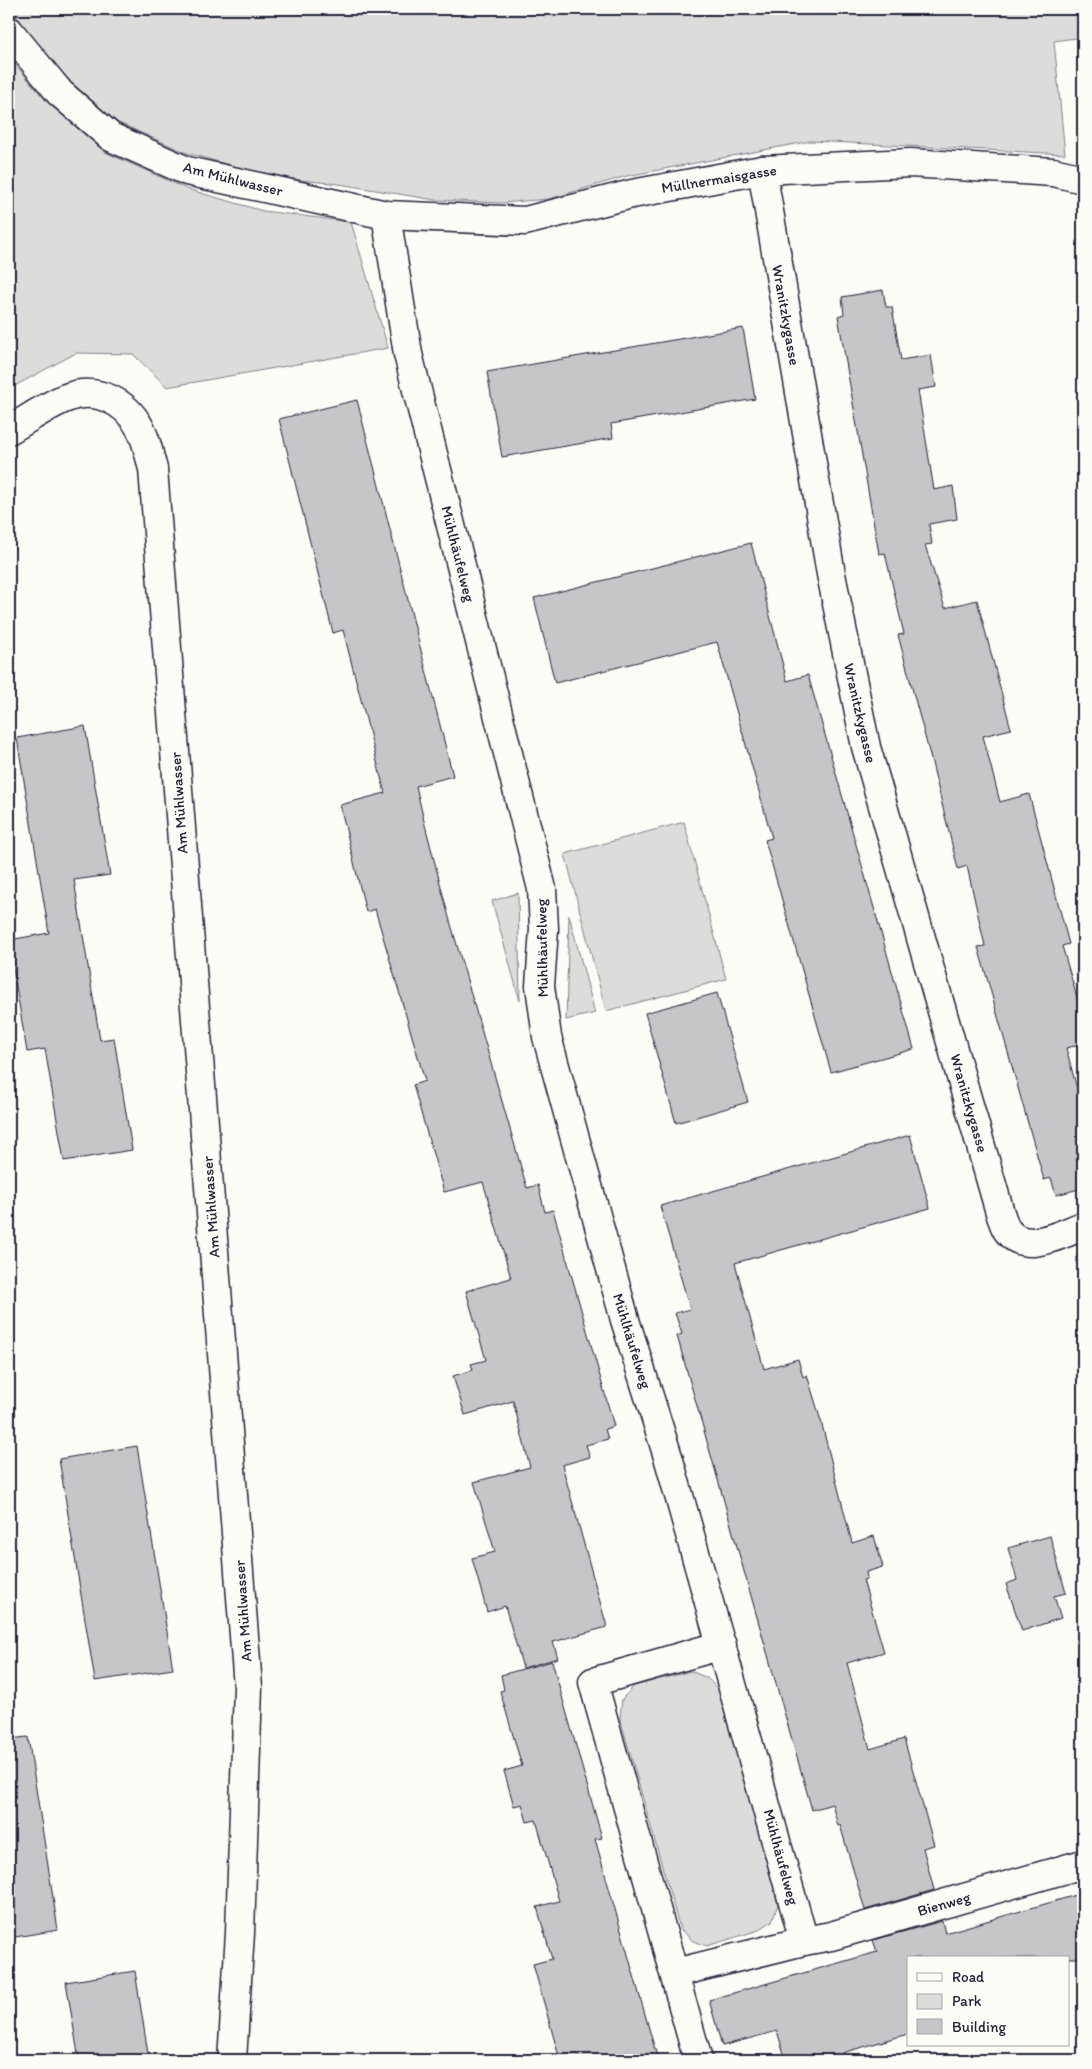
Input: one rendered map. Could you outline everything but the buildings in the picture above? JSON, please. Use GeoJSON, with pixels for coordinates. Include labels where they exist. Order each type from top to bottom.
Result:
{"type":"FeatureCollection","features":[{"type":"Feature","properties":{"kind":"street","name":"Am Mühlwasser"},"geometry":{"type":"LineString","coordinates":[[9,31],[60,94],[111,137],[187,171],[386,214]]}},
{"type":"Feature","properties":{"kind":"street","name":"Müllnermaisgasse"},"geometry":{"type":"LineString","coordinates":[[386,214],[525,220],[632,194],[762,170],[910,163],[1053,172],[1083,179]]}},
{"type":"Feature","properties":{"kind":"street","name":"Wranitzkygasse"},"geometry":{"type":"LineString","coordinates":[[762,170],[831,574],[866,747],[1001,1216],[1007,1230],[1017,1240],[1032,1244],[1083,1226]]}},
{"type":"Feature","properties":{"kind":"street","name":"Mühlhäufelweg"},"geometry":{"type":"LineString","coordinates":[[386,214],[408,354],[542,889],[544,929],[540,986],[547,1037],[625,1320],[669,1460],[804,1941]]}},
{"type":"Feature","properties":{"kind":"street","name":"Am Mühlwasser"},"geometry":{"type":"LineString","coordinates":[[9,430],[65,398],[82,393],[98,394],[116,402],[130,413],[141,429],[153,469],[248,1687],[240,1933],[232,2060]]}},
{"type":"Feature","properties":{"kind":"street"},"geometry":{"type":"LineString","coordinates":[[698,2060],[593,1682],[722,1645]]}},
{"type":"Feature","properties":{"kind":"street","name":"Bienweg"},"geometry":{"type":"LineString","coordinates":[[804,1941],[831,1936],[1083,1864]]}},
{"type":"Feature","properties":{"kind":"street"},"geometry":{"type":"LineString","coordinates":[[675,1973],[804,1941]]}},
{"type":"Feature","properties":{"kind":"green space"},"geometry":{"type":"Polygon","coordinates":[[[12,9],[1083,9],[1083,37],[1054,41],[1065,154],[811,141],[627,176],[549,199],[501,203],[435,200],[339,184],[272,177],[187,153],[117,122],[72,83],[32,37],[12,9]]]}},
{"type":"Feature","properties":{"kind":"green space"},"geometry":{"type":"Polygon","coordinates":[[[9,57],[48,103],[105,152],[187,189],[263,211],[351,222],[388,348],[167,387],[133,354],[76,353],[9,389],[9,57]]]}},
{"type":"Feature","properties":{"kind":"green space"},"geometry":{"type":"Polygon","coordinates":[[[684,822],[726,979],[606,1011],[565,854],[684,822]]]}},
{"type":"Feature","properties":{"kind":"green space"},"geometry":{"type":"Polygon","coordinates":[[[518,893],[520,1001],[492,901],[518,893]]]}},
{"type":"Feature","properties":{"kind":"green space"},"geometry":{"type":"Polygon","coordinates":[[[569,915],[595,1013],[566,1020],[569,915]]]}},
{"type":"Feature","properties":{"kind":"green space"},"geometry":{"type":"Polygon","coordinates":[[[691,1671],[707,1678],[720,1691],[778,1904],[772,1921],[759,1930],[707,1946],[693,1941],[680,1929],[620,1718],[622,1699],[634,1686],[691,1671]]]}}]}
